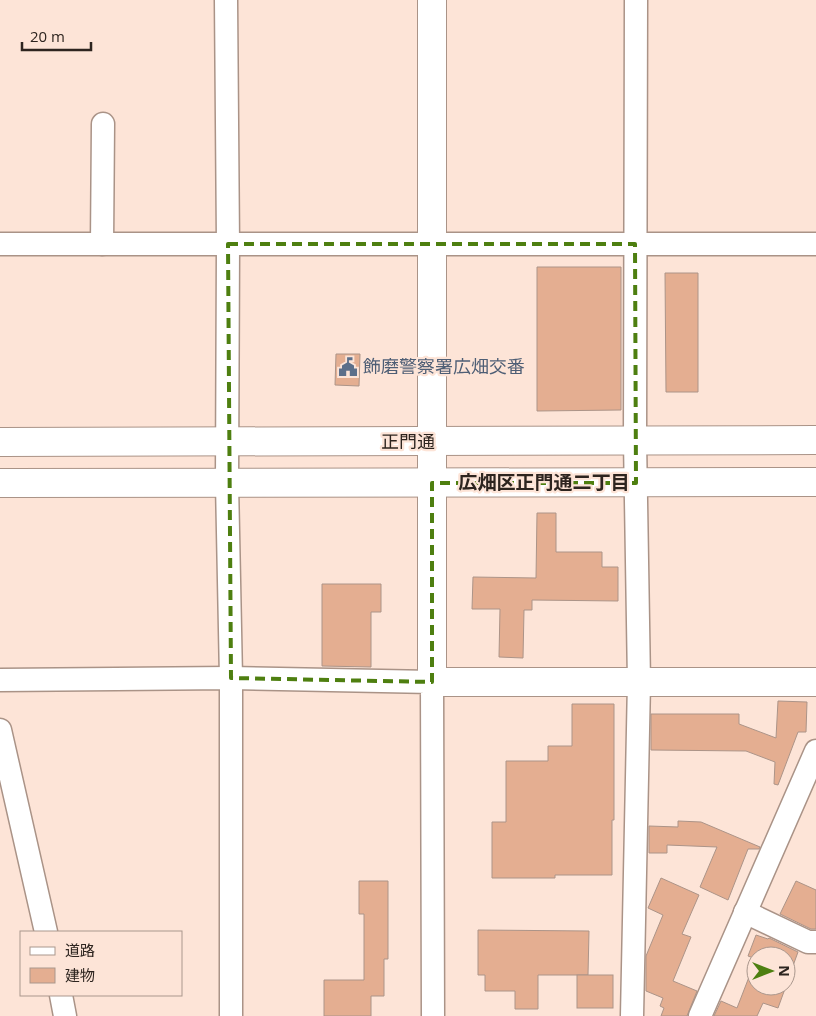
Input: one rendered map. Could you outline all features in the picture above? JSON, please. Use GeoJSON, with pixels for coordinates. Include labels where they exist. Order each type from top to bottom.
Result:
{"type":"FeatureCollection","features":[{"type":"Feature","properties":{"kind":"street"},"geometry":{"type":"LineString","coordinates":[[226,0],[227,483],[231,678],[231,1016]]}},
{"type":"Feature","properties":{"kind":"street"},"geometry":{"type":"LineString","coordinates":[[432,0],[433,1016]]}},
{"type":"Feature","properties":{"kind":"street"},"geometry":{"type":"LineString","coordinates":[[632,1016],[639,682],[635,440],[636,0]]}},
{"type":"Feature","properties":{"kind":"street"},"geometry":{"type":"LineString","coordinates":[[102,244],[103,124]]}},
{"type":"Feature","properties":{"kind":"street"},"geometry":{"type":"LineString","coordinates":[[0,244],[816,244]]}},
{"type":"Feature","properties":{"kind":"street","name":"正門通"},"geometry":{"type":"LineString","coordinates":[[0,442],[816,440]]}},
{"type":"Feature","properties":{"kind":"street"},"geometry":{"type":"LineString","coordinates":[[0,484],[816,482]]}},
{"type":"Feature","properties":{"kind":"street"},"geometry":{"type":"LineString","coordinates":[[0,680],[231,678],[432,682],[816,682]]}},
{"type":"Feature","properties":{"kind":"street"},"geometry":{"type":"LineString","coordinates":[[0,730],[46,931]]}},
{"type":"Feature","properties":{"kind":"street"},"geometry":{"type":"LineString","coordinates":[[700,1016],[816,751]]}},
{"type":"Feature","properties":{"kind":"street"},"geometry":{"type":"LineString","coordinates":[[745,912],[808,942],[816,942]]}},
{"type":"Feature","properties":{"kind":"street"},"geometry":{"type":"LineString","coordinates":[[61,996],[66,1016]]}},
{"type":"Feature","properties":{"kind":"highlighted area"},"geometry":{"type":"Polygon","coordinates":[[[228,244],[635,244],[636,483],[432,483],[432,682],[231,678],[228,244]]]}},
{"type":"Feature","properties":{"kind":"building"},"geometry":{"type":"Polygon","coordinates":[[[537,267],[621,267],[621,410],[537,411],[537,267]]]}},
{"type":"Feature","properties":{"kind":"building"},"geometry":{"type":"Polygon","coordinates":[[[665,273],[698,273],[698,392],[666,392],[665,273]]]}},
{"type":"Feature","properties":{"kind":"building"},"geometry":{"type":"Polygon","coordinates":[[[336,354],[360,354],[359,386],[335,385],[336,354]]]}},
{"type":"Feature","properties":{"kind":"building"},"geometry":{"type":"Polygon","coordinates":[[[537,513],[556,513],[556,552],[602,552],[602,567],[618,567],[618,601],[532,600],[532,610],[524,610],[523,658],[499,657],[500,609],[472,609],[473,577],[536,578],[537,513]]]}},
{"type":"Feature","properties":{"kind":"building"},"geometry":{"type":"Polygon","coordinates":[[[322,584],[381,584],[381,612],[371,612],[371,667],[322,666],[322,584]]]}},
{"type":"Feature","properties":{"kind":"building"},"geometry":{"type":"Polygon","coordinates":[[[778,701],[807,702],[806,732],[798,732],[778,785],[774,784],[775,762],[746,751],[651,750],[651,714],[739,714],[739,724],[776,738],[778,701]]]}},
{"type":"Feature","properties":{"kind":"building"},"geometry":{"type":"Polygon","coordinates":[[[572,704],[614,704],[612,875],[555,875],[555,878],[492,878],[492,822],[506,822],[506,761],[548,761],[548,746],[572,746],[572,704]]]}},
{"type":"Feature","properties":{"kind":"building"},"geometry":{"type":"Polygon","coordinates":[[[678,821],[701,822],[760,847],[759,849],[748,849],[728,900],[700,887],[717,847],[667,845],[667,853],[649,853],[649,826],[678,827],[678,821]]]}},
{"type":"Feature","properties":{"kind":"building"},"geometry":{"type":"Polygon","coordinates":[[[661,878],[699,895],[682,934],[691,937],[673,981],[697,991],[687,1016],[661,1016],[664,1008],[660,1006],[663,998],[646,991],[646,956],[663,915],[648,908],[661,878]]]}},
{"type":"Feature","properties":{"kind":"building"},"geometry":{"type":"Polygon","coordinates":[[[359,881],[388,881],[388,959],[384,959],[384,996],[371,996],[371,1016],[324,1016],[324,980],[364,980],[364,914],[359,914],[359,881]]]}},
{"type":"Feature","properties":{"kind":"building"},"geometry":{"type":"Polygon","coordinates":[[[796,881],[816,890],[816,929],[811,929],[780,914],[796,881]]]}},
{"type":"Feature","properties":{"kind":"building"},"geometry":{"type":"Polygon","coordinates":[[[478,930],[589,931],[588,975],[538,975],[538,1009],[515,1009],[515,991],[485,991],[485,975],[478,975],[478,930]]]}},
{"type":"Feature","properties":{"kind":"building"},"geometry":{"type":"Polygon","coordinates":[[[756,935],[769,938],[786,946],[752,946],[756,935]]]}},
{"type":"Feature","properties":{"kind":"building"},"geometry":{"type":"Polygon","coordinates":[[[577,975],[613,975],[613,1008],[577,1008],[577,975]]]}},
{"type":"Feature","properties":{"kind":"building"},"geometry":{"type":"Polygon","coordinates":[[[746,985],[746,996],[782,996],[778,1008],[763,1003],[757,1016],[714,1016],[721,1001],[737,1008],[746,985]]]}},
{"type":"Feature","properties":{"kind":"place","name":"飾磨警察署広畑交番"},"geometry":{"type":"Point","coordinates":[348,367]}},
{"type":"Feature","properties":{"kind":"district","name":"広畑区正門通二丁目"},"geometry":{"type":"Point","coordinates":[544,482]}}]}
